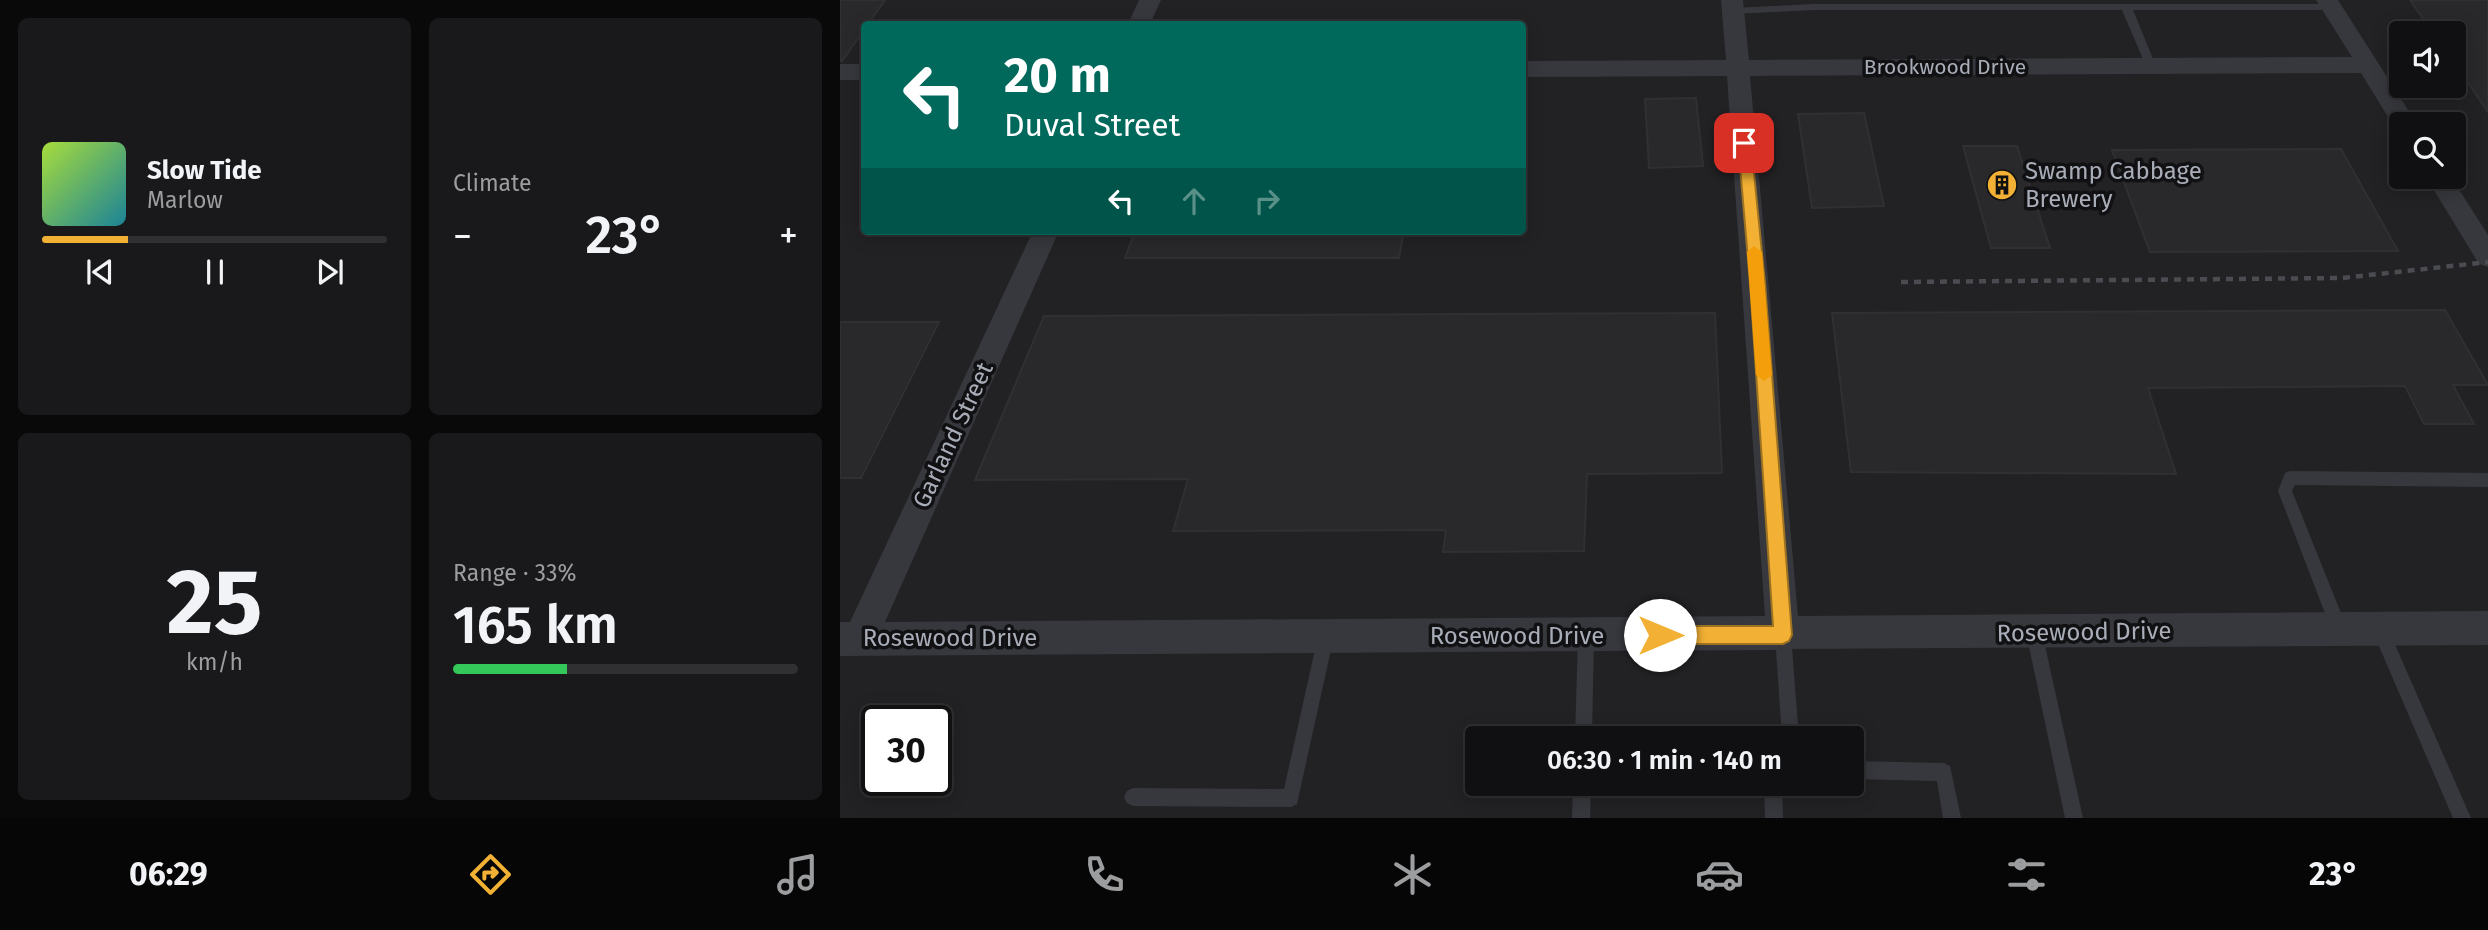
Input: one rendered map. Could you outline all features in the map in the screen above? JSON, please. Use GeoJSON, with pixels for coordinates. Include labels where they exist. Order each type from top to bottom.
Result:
{"type":"FeatureCollection","features":[{"type":"Feature","properties":{"kind":"street"},"geometry":{"type":"LineString","coordinates":[[1140,21],[1150,0]]}},
{"type":"Feature","properties":{"kind":"street"},"geometry":{"type":"LineString","coordinates":[[2329,4],[2397,112]]}},
{"type":"Feature","properties":{"kind":"street"},"geometry":{"type":"LineString","coordinates":[[1733,5],[1783,635]]}},
{"type":"Feature","properties":{"kind":"street","name":"Brookwood Drive"},"geometry":{"type":"LineString","coordinates":[[1526,69],[2367,65]]}},
{"type":"Feature","properties":{"kind":"street"},"geometry":{"type":"LineString","coordinates":[[840,72],[861,72]]}},
{"type":"Feature","properties":{"kind":"street"},"geometry":{"type":"LineString","coordinates":[[2446,189],[2488,257]]}},
{"type":"Feature","properties":{"kind":"street","name":"Garland Street"},"geometry":{"type":"LineString","coordinates":[[850,639],[1044,235]]}},
{"type":"Feature","properties":{"kind":"street","name":"Rosewood Drive"},"geometry":{"type":"LineString","coordinates":[[850,639],[1783,635],[2488,628]]}},
{"type":"Feature","properties":{"kind":"lane"},"geometry":{"type":"LineString","coordinates":[[1733,5],[2126,7],[2329,4]]}},
{"type":"Feature","properties":{"kind":"lane"},"geometry":{"type":"LineString","coordinates":[[2126,7],[2151,66]]}},
{"type":"Feature","properties":{"kind":"lane"},"geometry":{"type":"LineString","coordinates":[[2339,629],[2285,491],[2290,478],[2488,480]]}},
{"type":"Feature","properties":{"kind":"lane"},"geometry":{"type":"LineString","coordinates":[[2380,629],[2462,818]]}},
{"type":"Feature","properties":{"kind":"lane"},"geometry":{"type":"LineString","coordinates":[[2034,632],[2074,818]]}},
{"type":"Feature","properties":{"kind":"lane"},"geometry":{"type":"LineString","coordinates":[[1783,635],[1790,726]]}},
{"type":"Feature","properties":{"kind":"lane"},"geometry":{"type":"LineString","coordinates":[[1133,797],[1291,798],[1325,636]]}},
{"type":"Feature","properties":{"kind":"lane"},"geometry":{"type":"LineString","coordinates":[[1583,726],[1586,636]]}},
{"type":"Feature","properties":{"kind":"lane"},"geometry":{"type":"LineString","coordinates":[[1864,770],[1944,772],[1952,818]]}},
{"type":"Feature","properties":{"kind":"lane"},"geometry":{"type":"LineString","coordinates":[[1581,818],[1582,796]]}},
{"type":"Feature","properties":{"kind":"lane"},"geometry":{"type":"LineString","coordinates":[[1773,796],[1774,818]]}},
{"type":"Feature","properties":{"kind":"shaded area"},"geometry":{"type":"Polygon","coordinates":[[[840,0],[2488,0],[2488,818],[840,818],[840,0]]]}},
{"type":"Feature","properties":{"kind":"building"},"geometry":{"type":"Polygon","coordinates":[[[840,0],[885,0],[870,21],[861,21],[861,34],[840,61],[840,0]]]}},
{"type":"Feature","properties":{"kind":"building"},"geometry":{"type":"Polygon","coordinates":[[[2410,0],[2488,0],[2488,112],[2466,80],[2466,21],[2425,21],[2410,0]]]}},
{"type":"Feature","properties":{"kind":"building"},"geometry":{"type":"Polygon","coordinates":[[[1696,98],[1703,166],[1649,168],[1645,99],[1696,98]]]}},
{"type":"Feature","properties":{"kind":"building"},"geometry":{"type":"Polygon","coordinates":[[[1864,113],[1884,206],[1812,208],[1798,114],[1864,113]]]}},
{"type":"Feature","properties":{"kind":"building","name":"Swamp Cabbage Brewery"},"geometry":{"type":"Polygon","coordinates":[[[1963,146],[2017,146],[2050,248],[1991,248],[1963,146]]]}},
{"type":"Feature","properties":{"kind":"building"},"geometry":{"type":"Polygon","coordinates":[[[2341,149],[2398,251],[2150,252],[2112,150],[2341,149]]]}},
{"type":"Feature","properties":{"kind":"building"},"geometry":{"type":"Polygon","coordinates":[[[1134,235],[1403,235],[1399,258],[1125,258],[1134,235]]]}},
{"type":"Feature","properties":{"kind":"building"},"geometry":{"type":"Polygon","coordinates":[[[2445,310],[2488,385],[2453,385],[2474,424],[2424,424],[2405,386],[2148,388],[2176,474],[1851,472],[1832,313],[2445,310]]]}},
{"type":"Feature","properties":{"kind":"building"},"geometry":{"type":"Polygon","coordinates":[[[1715,313],[1722,473],[1587,474],[1584,551],[1443,552],[1446,530],[1173,531],[1188,479],[975,480],[1044,316],[1715,313]]]}},
{"type":"Feature","properties":{"kind":"building"},"geometry":{"type":"Polygon","coordinates":[[[840,322],[939,322],[861,478],[840,478],[840,322]]]}},
{"type":"Feature","properties":{"kind":"railway"},"geometry":{"type":"LineString","coordinates":[[1901,282],[2342,278],[2488,262]]}},
{"type":"Feature","properties":{"kind":"slow traffic"},"geometry":{"type":"LineString","coordinates":[[1754,252],[1764,375]]}},
{"type":"Feature","properties":{"kind":"place","name":"Swamp Cabbage Brewery"},"geometry":{"type":"Point","coordinates":[2002,185]}},
{"type":"Feature","properties":{"kind":"route"},"geometry":{"type":"LineString","coordinates":[[1660,635],[1783,635],[1744,143]]}}]}
